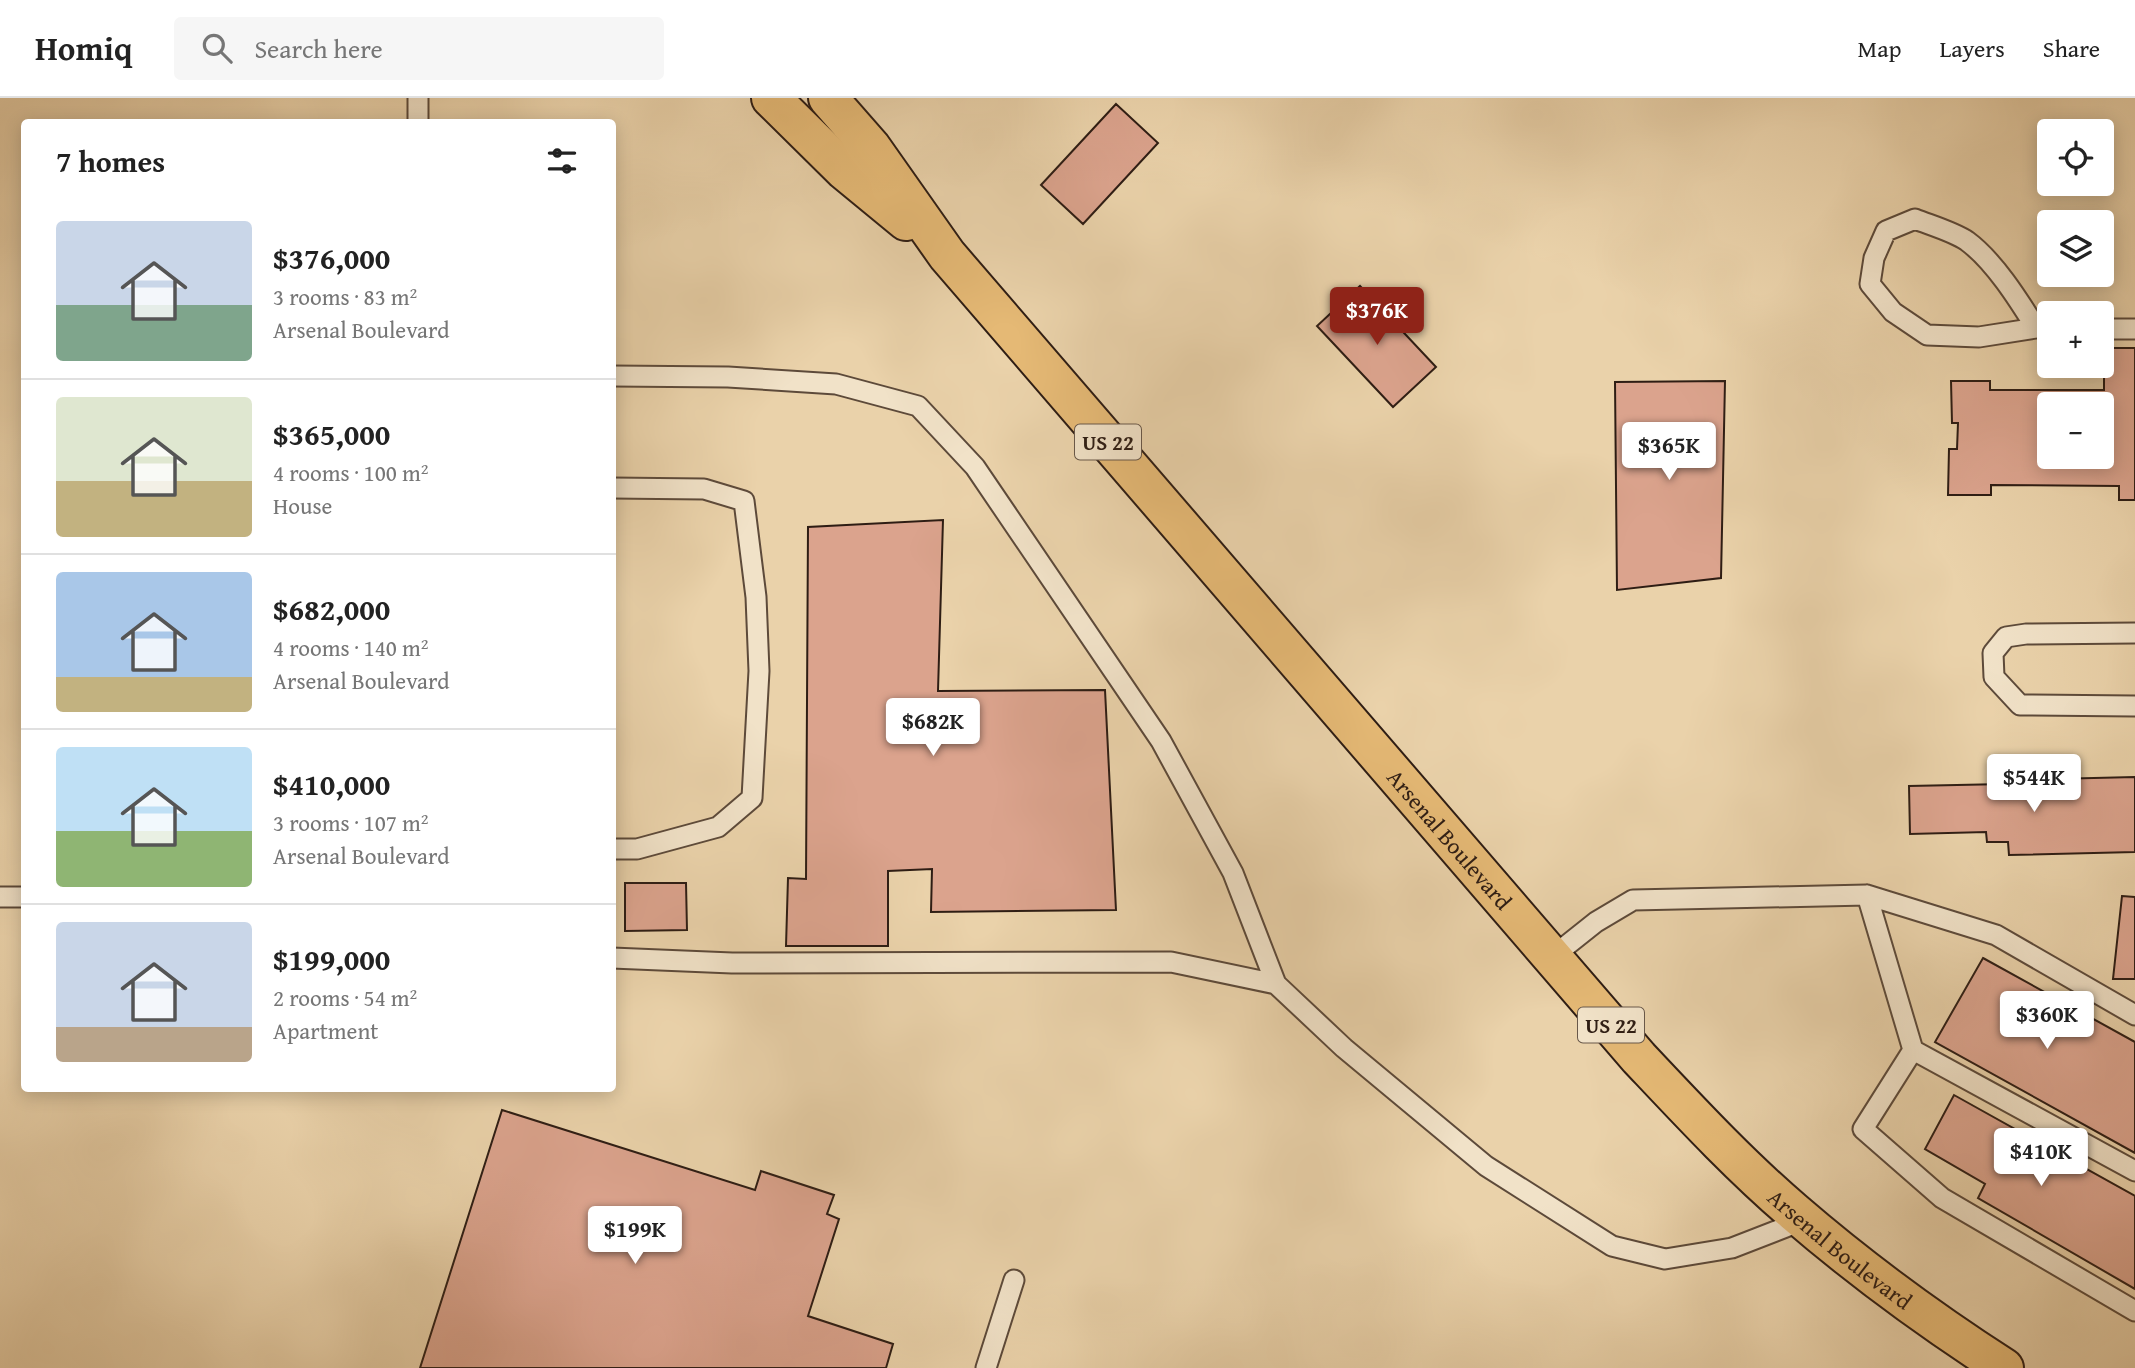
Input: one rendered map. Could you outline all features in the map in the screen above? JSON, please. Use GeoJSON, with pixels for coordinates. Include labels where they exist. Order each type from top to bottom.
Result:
{"type":"FeatureCollection","features":[{"type":"Feature","properties":{"kind":"main road","name":"Arsenal Boulevard"},"geometry":{"type":"LineString","coordinates":[[771,98],[844,170],[947,255]]}},
{"type":"Feature","properties":{"kind":"main road","name":"Arsenal Boulevard"},"geometry":{"type":"LineString","coordinates":[[828,98],[870,147],[947,255],[1639,1058],[1742,1164],[1804,1220],[1914,1307],[2004,1368]]}},
{"type":"Feature","properties":{"kind":"lane"},"geometry":{"type":"LineString","coordinates":[[418,98],[418,119]]}},
{"type":"Feature","properties":{"kind":"lane"},"geometry":{"type":"LineString","coordinates":[[1915,219],[1966,240],[1993,267],[2043,328],[1979,337],[1927,335],[1893,312],[1870,284],[1874,258],[1886,231],[1915,219]]}},
{"type":"Feature","properties":{"kind":"lane"},"geometry":{"type":"LineString","coordinates":[[2114,328],[2135,329]]}},
{"type":"Feature","properties":{"kind":"lane"},"geometry":{"type":"LineString","coordinates":[[616,376],[728,377],[836,384],[918,405],[975,467],[1161,741],[1233,873],[1276,984],[1344,1048],[1486,1166],[1612,1246],[1665,1259],[1732,1248],[1804,1220]]}},
{"type":"Feature","properties":{"kind":"lane"},"geometry":{"type":"LineString","coordinates":[[616,488],[704,489],[744,501],[756,597],[759,671],[752,798],[718,827],[637,849],[616,849]]}},
{"type":"Feature","properties":{"kind":"lane"},"geometry":{"type":"LineString","coordinates":[[2135,633],[2026,634],[2006,637],[1993,653],[1994,677],[2020,705],[2135,706]]}},
{"type":"Feature","properties":{"kind":"lane"},"geometry":{"type":"LineString","coordinates":[[1552,957],[1596,922],[1633,900],[1867,895],[1996,935],[2135,1015]]}},
{"type":"Feature","properties":{"kind":"lane"},"geometry":{"type":"LineString","coordinates":[[1867,895],[1913,1050],[2135,1171]]}},
{"type":"Feature","properties":{"kind":"lane"},"geometry":{"type":"LineString","coordinates":[[0,897],[21,897]]}},
{"type":"Feature","properties":{"kind":"lane"},"geometry":{"type":"LineString","coordinates":[[616,958],[732,963],[1171,962],[1276,984]]}},
{"type":"Feature","properties":{"kind":"lane"},"geometry":{"type":"LineString","coordinates":[[2110,1001],[2135,1001]]}},
{"type":"Feature","properties":{"kind":"lane"},"geometry":{"type":"LineString","coordinates":[[1913,1050],[1863,1129],[1942,1198],[2135,1311]]}},
{"type":"Feature","properties":{"kind":"lane"},"geometry":{"type":"LineString","coordinates":[[986,1368],[1014,1280]]}},
{"type":"Feature","properties":{"kind":"building"},"geometry":{"type":"Polygon","coordinates":[[[1116,104],[1158,143],[1083,224],[1041,185],[1116,104]]]}},
{"type":"Feature","properties":{"kind":"building"},"geometry":{"type":"Polygon","coordinates":[[[1360,286],[1436,367],[1393,407],[1317,326],[1360,286]]]}},
{"type":"Feature","properties":{"kind":"building"},"geometry":{"type":"Polygon","coordinates":[[[2114,348],[2135,348],[2135,500],[2119,500],[2119,486],[1991,485],[1991,495],[1948,495],[1949,449],[1957,449],[1958,423],[1952,423],[1951,381],[1990,381],[1990,390],[2104,390],[2104,378],[2114,378],[2114,348]]]}},
{"type":"Feature","properties":{"kind":"building"},"geometry":{"type":"Polygon","coordinates":[[[1725,381],[1721,578],[1617,590],[1615,382],[1725,381]]]}},
{"type":"Feature","properties":{"kind":"building"},"geometry":{"type":"Polygon","coordinates":[[[943,520],[938,691],[1105,690],[1116,910],[931,912],[932,869],[888,871],[888,946],[786,946],[788,878],[806,879],[808,527],[943,520]]]}},
{"type":"Feature","properties":{"kind":"building"},"geometry":{"type":"Polygon","coordinates":[[[2135,777],[2135,852],[2009,855],[2008,842],[1987,842],[1986,832],[1910,834],[1909,786],[2005,784],[2005,780],[2135,777]]]}},
{"type":"Feature","properties":{"kind":"building"},"geometry":{"type":"Polygon","coordinates":[[[625,883],[686,883],[687,930],[625,931],[625,883]]]}},
{"type":"Feature","properties":{"kind":"building"},"geometry":{"type":"Polygon","coordinates":[[[2122,896],[2135,897],[2135,979],[2113,979],[2122,896]]]}},
{"type":"Feature","properties":{"kind":"building"},"geometry":{"type":"Polygon","coordinates":[[[1983,958],[2135,1042],[2135,1153],[1935,1042],[1983,958]]]}},
{"type":"Feature","properties":{"kind":"building"},"geometry":{"type":"Polygon","coordinates":[[[1954,1095],[2135,1196],[2135,1289],[1978,1198],[1985,1184],[1925,1149],[1954,1095]]]}},
{"type":"Feature","properties":{"kind":"building"},"geometry":{"type":"Polygon","coordinates":[[[502,1110],[755,1190],[761,1171],[834,1195],[827,1214],[839,1219],[808,1316],[893,1344],[886,1368],[420,1368],[502,1110]]]}}]}
